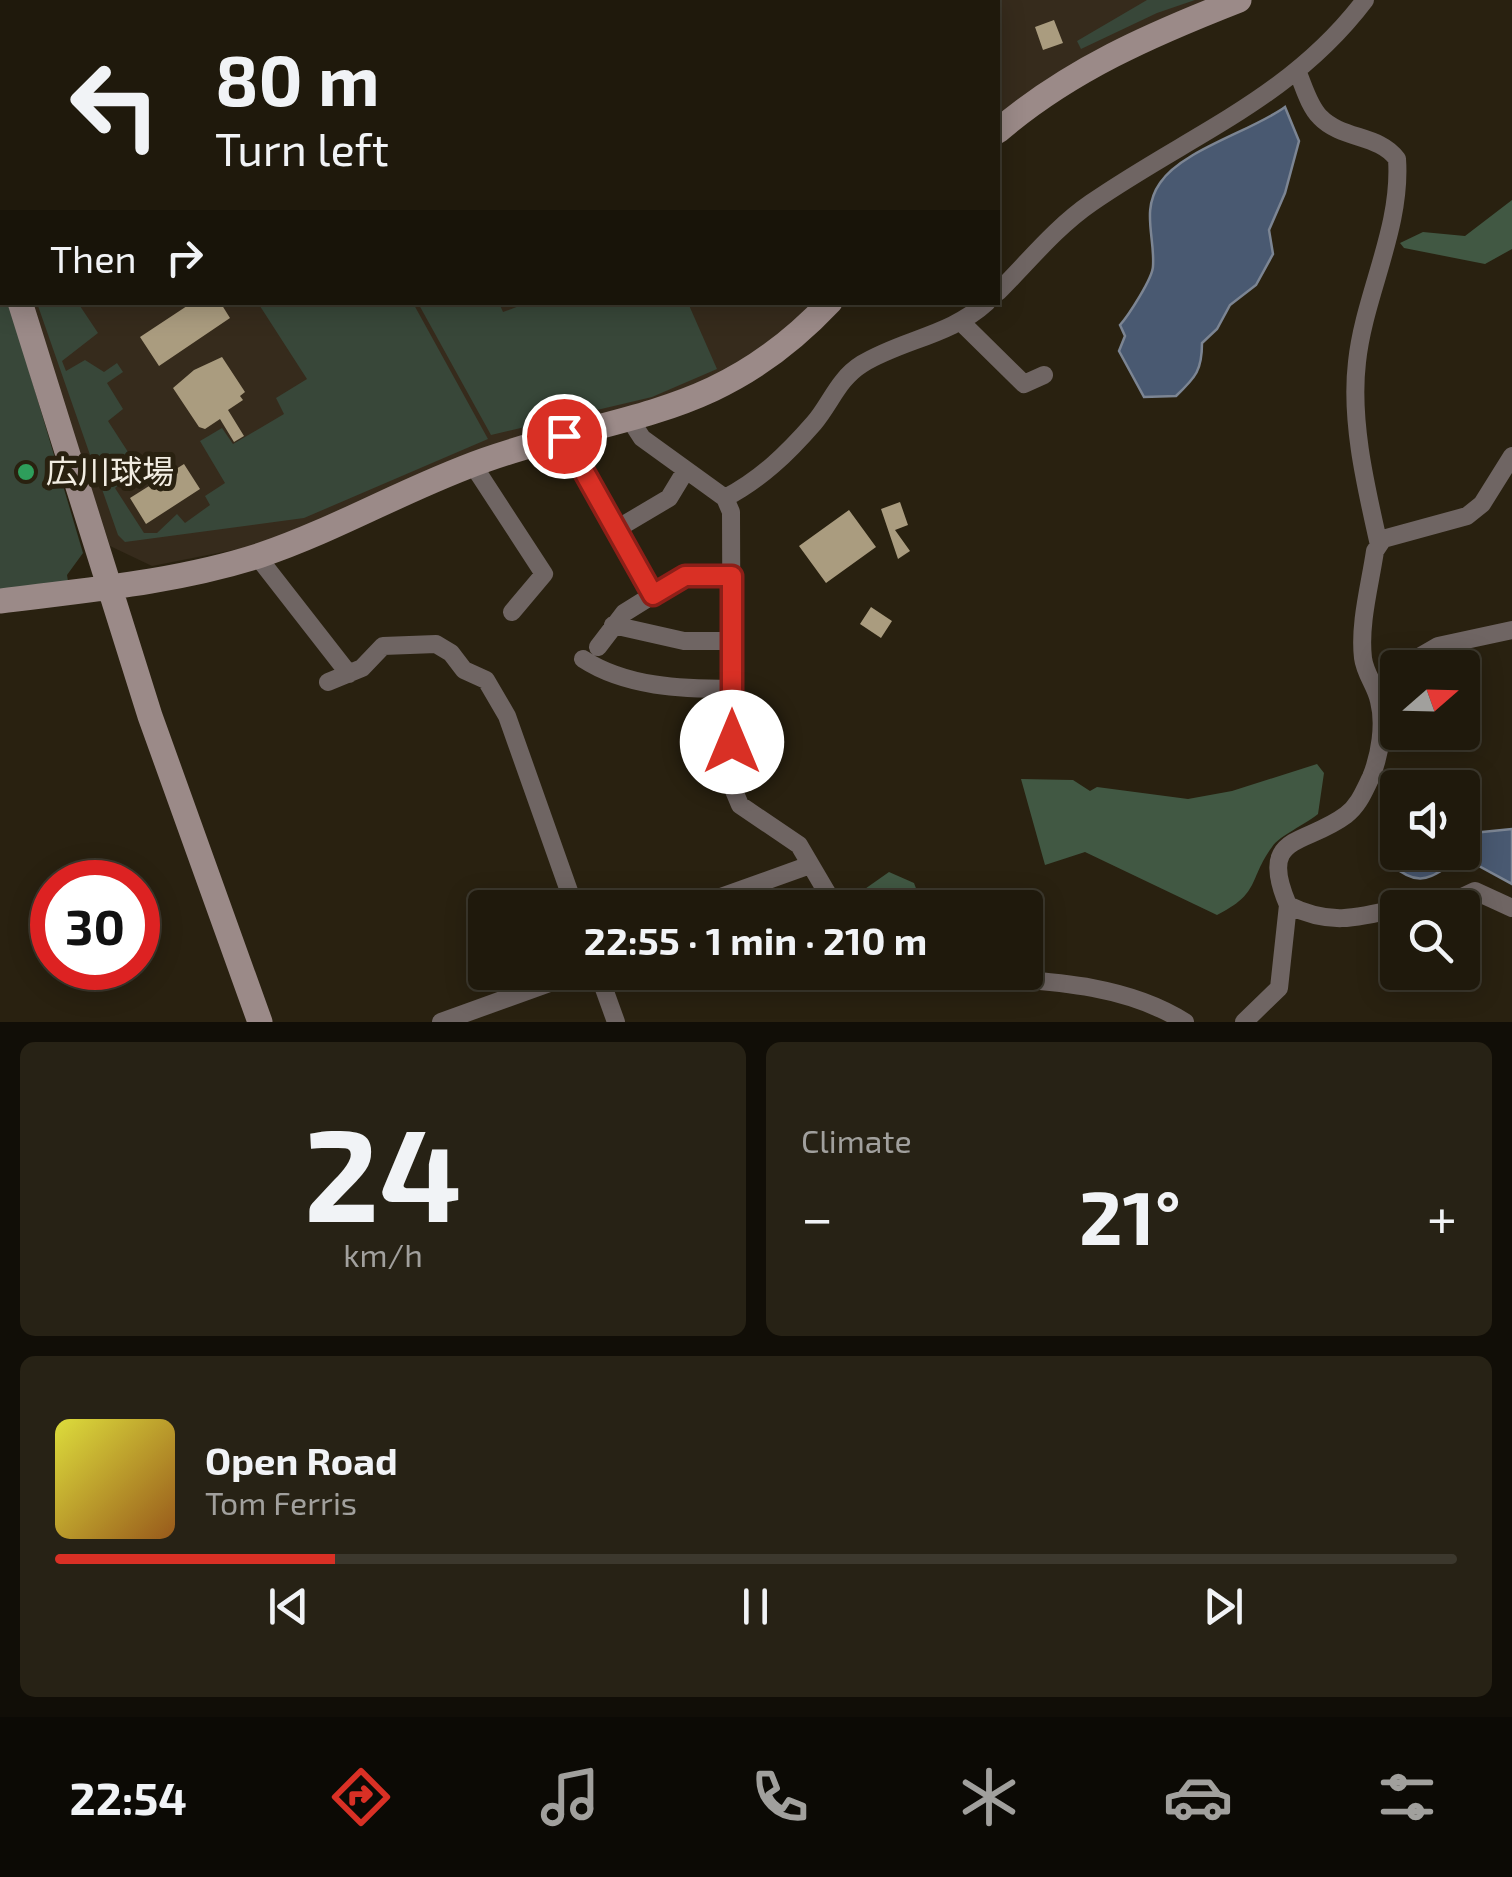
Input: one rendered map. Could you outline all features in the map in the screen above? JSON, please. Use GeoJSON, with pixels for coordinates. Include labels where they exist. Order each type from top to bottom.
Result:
{"type":"FeatureCollection","features":[{"type":"Feature","properties":{"kind":"street"},"geometry":{"type":"LineString","coordinates":[[1000,130],[1027,106],[1100,59],[1239,0]]}},
{"type":"Feature","properties":{"kind":"street"},"geometry":{"type":"LineString","coordinates":[[1000,290],[1094,201],[1217,129],[1298,73],[1365,0]]}},
{"type":"Feature","properties":{"kind":"street"},"geometry":{"type":"LineString","coordinates":[[1244,1022],[1280,988],[1288,904],[1275,875],[1285,851],[1301,834],[1347,814],[1359,802],[1373,771],[1382,725],[1363,658],[1366,613],[1379,545],[1360,438],[1357,362],[1388,234],[1397,159],[1382,144],[1338,130],[1320,117],[1298,73]]}},
{"type":"Feature","properties":{"kind":"street"},"geometry":{"type":"LineString","coordinates":[[21,305],[150,716],[260,1022]]}},
{"type":"Feature","properties":{"kind":"street"},"geometry":{"type":"LineString","coordinates":[[0,601],[111,587],[258,556],[332,529],[473,465],[675,407],[770,360],[827,305]]}},
{"type":"Feature","properties":{"kind":"street"},"geometry":{"type":"LineString","coordinates":[[725,498],[761,478],[816,420],[841,380],[864,363],[961,322],[983,305]]}},
{"type":"Feature","properties":{"kind":"street"},"geometry":{"type":"LineString","coordinates":[[961,322],[1024,384],[1044,374]]}},
{"type":"Feature","properties":{"kind":"street"},"geometry":{"type":"LineString","coordinates":[[631,421],[642,438],[725,498],[731,512],[732,786],[740,805],[799,845],[825,890]]}},
{"type":"Feature","properties":{"kind":"street"},"geometry":{"type":"LineString","coordinates":[[564,436],[653,595]]}},
{"type":"Feature","properties":{"kind":"street"},"geometry":{"type":"LineString","coordinates":[[1379,545],[1383,539],[1415,528],[1467,516],[1482,504],[1512,456]]}},
{"type":"Feature","properties":{"kind":"street"},"geometry":{"type":"LineString","coordinates":[[473,465],[544,574],[512,612]]}},
{"type":"Feature","properties":{"kind":"street"},"geometry":{"type":"LineString","coordinates":[[616,530],[669,498],[686,470]]}},
{"type":"Feature","properties":{"kind":"street"},"geometry":{"type":"LineString","coordinates":[[258,556],[348,674]]}},
{"type":"Feature","properties":{"kind":"street"},"geometry":{"type":"LineString","coordinates":[[732,576],[685,576],[613,625],[591,653],[606,674],[685,689],[732,689]]}},
{"type":"Feature","properties":{"kind":"street"},"geometry":{"type":"LineString","coordinates":[[613,625],[684,641],[732,641]]}},
{"type":"Feature","properties":{"kind":"street"},"geometry":{"type":"LineString","coordinates":[[1431,650],[1512,630]]}},
{"type":"Feature","properties":{"kind":"street"},"geometry":{"type":"LineString","coordinates":[[328,682],[362,668],[383,646],[436,644],[451,653],[464,670],[486,680],[507,716],[569,890]]}},
{"type":"Feature","properties":{"kind":"street"},"geometry":{"type":"LineString","coordinates":[[1373,686],[1380,681]]}},
{"type":"Feature","properties":{"kind":"street"},"geometry":{"type":"LineString","coordinates":[[740,890],[810,865]]}},
{"type":"Feature","properties":{"kind":"street"},"geometry":{"type":"LineString","coordinates":[[1480,894],[1512,908]]}},
{"type":"Feature","properties":{"kind":"street"},"geometry":{"type":"LineString","coordinates":[[1288,904],[1335,921],[1380,912]]}},
{"type":"Feature","properties":{"kind":"street"},"geometry":{"type":"LineString","coordinates":[[1043,984],[1114,991],[1154,1002],[1185,1022]]}},
{"type":"Feature","properties":{"kind":"street"},"geometry":{"type":"LineString","coordinates":[[441,1022],[530,990]]}},
{"type":"Feature","properties":{"kind":"street"},"geometry":{"type":"LineString","coordinates":[[604,990],[616,1022]]}},
{"type":"Feature","properties":{"kind":"shaded area"},"geometry":{"type":"Polygon","coordinates":[[[1000,0],[1214,0],[1000,118],[1000,0]]]}},
{"type":"Feature","properties":{"kind":"shaded area"},"geometry":{"type":"Polygon","coordinates":[[[31,305],[817,305],[738,368],[268,543],[152,566],[110,546],[31,305]]]}},
{"type":"Feature","properties":{"kind":"green space"},"geometry":{"type":"Polygon","coordinates":[[[1147,0],[1195,0],[1157,13],[1081,49],[1077,41],[1147,0]]]}},
{"type":"Feature","properties":{"kind":"green space"},"geometry":{"type":"Polygon","coordinates":[[[1512,200],[1512,249],[1485,264],[1404,248],[1400,243],[1423,232],[1465,236],[1512,200]]]}},
{"type":"Feature","properties":{"kind":"green space","name":"広川球場"},"geometry":{"type":"Polygon","coordinates":[[[0,305],[10,305],[83,553],[67,575],[68,581],[0,591],[0,305]]]}},
{"type":"Feature","properties":{"kind":"green space"},"geometry":{"type":"Polygon","coordinates":[[[38,305],[79,305],[98,333],[62,361],[66,371],[85,360],[104,372],[117,363],[123,372],[107,383],[123,409],[108,421],[139,469],[115,488],[144,533],[157,533],[177,514],[185,523],[210,505],[205,496],[225,483],[200,441],[222,428],[233,444],[284,414],[276,398],[307,379],[259,305],[414,305],[488,439],[304,518],[125,542],[118,535],[38,305]]]}},
{"type":"Feature","properties":{"kind":"green space"},"geometry":{"type":"Polygon","coordinates":[[[419,305],[500,305],[503,312],[522,305],[689,305],[717,369],[652,397],[491,435],[419,305]]]}},
{"type":"Feature","properties":{"kind":"green space"},"geometry":{"type":"Polygon","coordinates":[[[1317,764],[1324,773],[1318,814],[1276,843],[1247,893],[1217,915],[1085,852],[1045,865],[1021,779],[1073,780],[1090,791],[1097,787],[1188,799],[1232,791],[1317,764]]]}},
{"type":"Feature","properties":{"kind":"green space"},"geometry":{"type":"Polygon","coordinates":[[[889,872],[914,883],[917,890],[863,890],[889,872]]]}},
{"type":"Feature","properties":{"kind":"water"},"geometry":{"type":"Polygon","coordinates":[[[1285,107],[1299,141],[1285,193],[1269,230],[1273,254],[1256,285],[1230,305],[1217,329],[1202,343],[1199,367],[1188,384],[1176,396],[1144,397],[1119,351],[1125,336],[1120,325],[1152,272],[1150,213],[1154,193],[1170,171],[1184,161],[1285,107]]]}},
{"type":"Feature","properties":{"kind":"water"},"geometry":{"type":"Polygon","coordinates":[[[1512,829],[1512,884],[1480,867],[1480,832],[1512,829]]]}},
{"type":"Feature","properties":{"kind":"water"},"geometry":{"type":"Polygon","coordinates":[[[1400,870],[1442,870],[1422,878],[1400,870]]]}},
{"type":"Feature","properties":{"kind":"building"},"geometry":{"type":"Polygon","coordinates":[[[1054,20],[1063,43],[1043,50],[1035,27],[1054,20]]]}},
{"type":"Feature","properties":{"kind":"building"},"geometry":{"type":"Polygon","coordinates":[[[188,305],[222,305],[230,318],[159,366],[140,337],[188,305]]]}},
{"type":"Feature","properties":{"kind":"building"},"geometry":{"type":"Polygon","coordinates":[[[222,357],[245,392],[240,396],[243,400],[228,410],[244,436],[234,442],[220,419],[205,429],[199,427],[173,388],[194,370],[222,357]]]}},
{"type":"Feature","properties":{"kind":"building"},"geometry":{"type":"Polygon","coordinates":[[[184,464],[200,489],[146,524],[130,498],[184,464]]]}},
{"type":"Feature","properties":{"kind":"building"},"geometry":{"type":"Polygon","coordinates":[[[900,502],[908,525],[895,530],[910,551],[898,559],[881,509],[900,502]]]}},
{"type":"Feature","properties":{"kind":"building"},"geometry":{"type":"Polygon","coordinates":[[[849,510],[876,547],[826,583],[799,546],[849,510]]]}},
{"type":"Feature","properties":{"kind":"building"},"geometry":{"type":"Polygon","coordinates":[[[871,607],[892,621],[881,638],[860,624],[871,607]]]}},
{"type":"Feature","properties":{"kind":"place","name":"広川球場"},"geometry":{"type":"Point","coordinates":[26,472]}},
{"type":"Feature","properties":{"kind":"route"},"geometry":{"type":"LineString","coordinates":[[564,436],[653,595],[685,576],[732,576],[732,742]]}}]}
